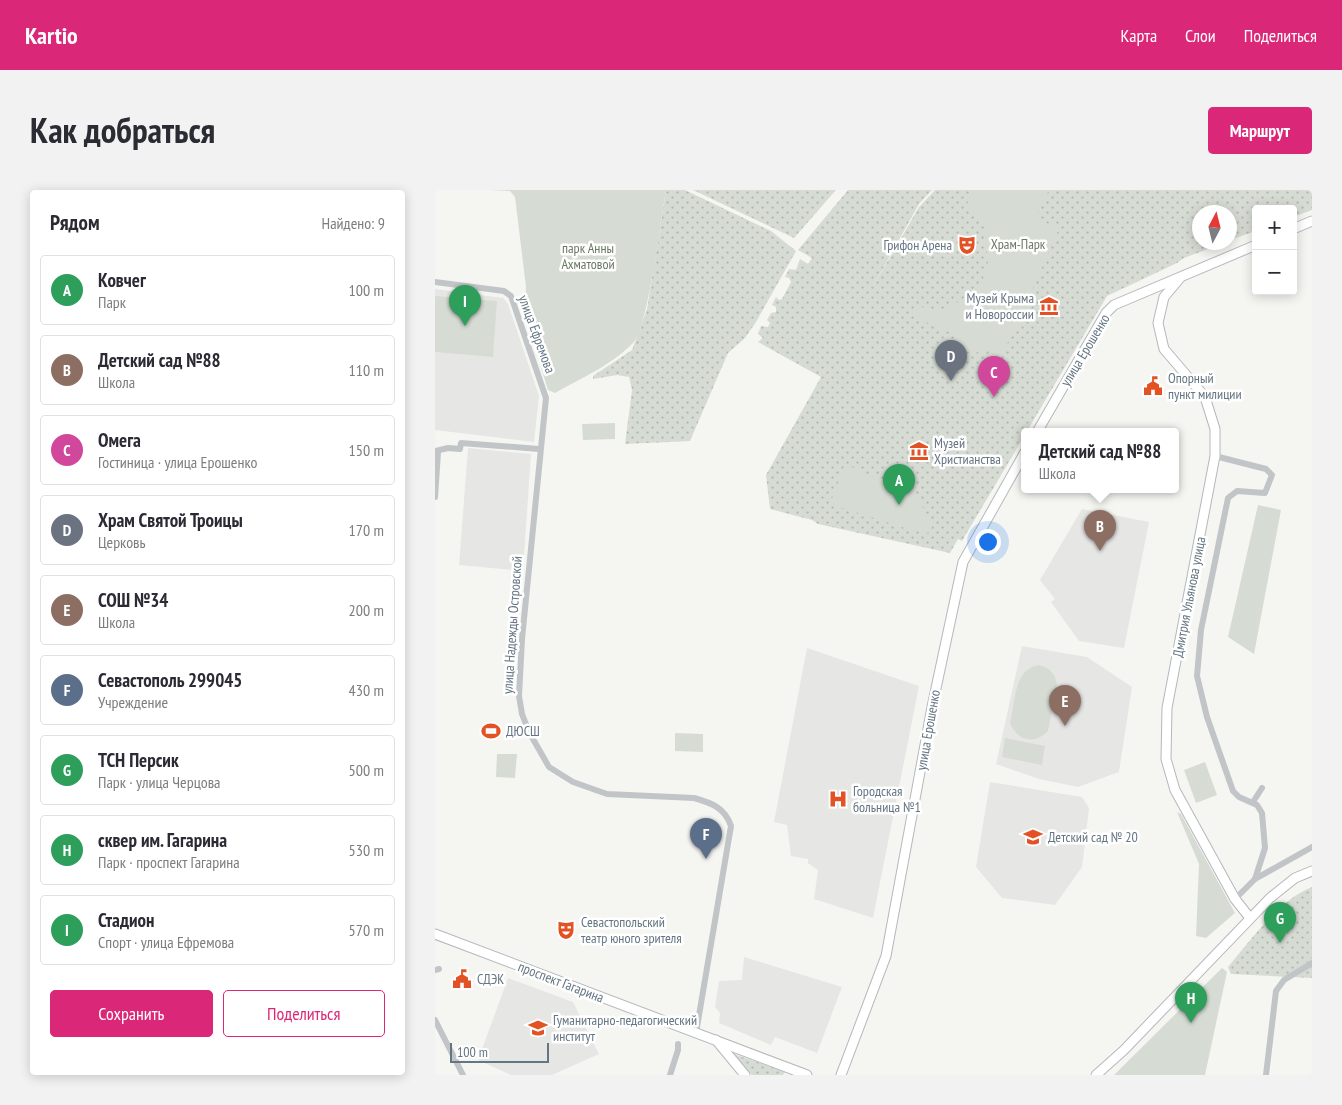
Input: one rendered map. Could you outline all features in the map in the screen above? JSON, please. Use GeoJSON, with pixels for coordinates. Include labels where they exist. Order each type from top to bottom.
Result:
{"type":"FeatureCollection","features":[{"type":"Feature","properties":{"kind":"main road"},"geometry":{"type":"LineString","coordinates":[[1297,227],[1312,221]]}},
{"type":"Feature","properties":{"kind":"main road","name":"улица Ерошенко"},"geometry":{"type":"LineString","coordinates":[[1039,428],[1109,309],[1119,303],[1252,247]]}},
{"type":"Feature","properties":{"kind":"main road","name":"Дмитрия Ульянова улица"},"geometry":{"type":"LineString","coordinates":[[1180,278],[1164,297],[1158,323],[1164,348],[1205,397],[1215,429],[1215,456],[1167,708],[1166,759],[1175,790],[1235,899],[1250,918]]}},
{"type":"Feature","properties":{"kind":"main road","name":"улица Ерошенко"},"geometry":{"type":"LineString","coordinates":[[841,1075],[886,956],[947,629],[963,562],[1021,459]]}},
{"type":"Feature","properties":{"kind":"main road"},"geometry":{"type":"LineString","coordinates":[[1095,1075],[1124,1050],[1285,884],[1312,871]]}},
{"type":"Feature","properties":{"kind":"main road","name":"проспект Гагарина"},"geometry":{"type":"LineString","coordinates":[[435,934],[805,1075]]}},
{"type":"Feature","properties":{"kind":"main road","name":"проспект Гагарина"},"geometry":{"type":"LineString","coordinates":[[716,1040],[745,1075]]}},
{"type":"Feature","properties":{"kind":"street","name":"улица Ефремова"},"geometry":{"type":"LineString","coordinates":[[435,282],[504,291],[511,296],[546,398]]}},
{"type":"Feature","properties":{"kind":"street","name":"улица Надежды Островской"},"geometry":{"type":"LineString","coordinates":[[546,398],[539,449],[519,696],[521,711],[529,732],[549,767],[573,782],[607,794],[694,798],[705,801],[720,808],[731,826],[696,1032]]}},
{"type":"Feature","properties":{"kind":"street"},"geometry":{"type":"LineString","coordinates":[[435,497],[437,452],[448,448],[460,449],[461,443],[539,449]]}},
{"type":"Feature","properties":{"kind":"street"},"geometry":{"type":"LineString","coordinates":[[1215,456],[1268,470],[1272,475],[1265,493],[1237,491],[1227,498],[1201,630],[1197,676],[1207,717],[1233,791],[1245,800],[1253,802],[1262,813],[1265,848],[1255,879]]}},
{"type":"Feature","properties":{"kind":"street"},"geometry":{"type":"LineString","coordinates":[[1253,802],[1262,788]]}},
{"type":"Feature","properties":{"kind":"street"},"geometry":{"type":"LineString","coordinates":[[1235,899],[1255,879],[1312,848]]}},
{"type":"Feature","properties":{"kind":"street"},"geometry":{"type":"LineString","coordinates":[[1266,1075],[1276,992],[1283,980],[1312,963]]}},
{"type":"Feature","properties":{"kind":"street"},"geometry":{"type":"LineString","coordinates":[[435,1020],[463,1075]]}},
{"type":"Feature","properties":{"kind":"street"},"geometry":{"type":"LineString","coordinates":[[670,1075],[678,1044]]}},
{"type":"Feature","properties":{"kind":"shaded area"},"geometry":{"type":"Polygon","coordinates":[[[435,289],[503,298],[508,304],[539,396],[534,442],[435,430],[435,289]]]}},
{"type":"Feature","properties":{"kind":"shaded area"},"geometry":{"type":"Polygon","coordinates":[[[468,448],[531,454],[523,571],[459,565],[468,448]]]}},
{"type":"Feature","properties":{"kind":"shaded area"},"geometry":{"type":"Polygon","coordinates":[[[1082,509],[1149,522],[1124,648],[1079,641],[1051,602],[1055,599],[1040,580],[1082,509]]]}},
{"type":"Feature","properties":{"kind":"shaded area"},"geometry":{"type":"Polygon","coordinates":[[[1022,646],[1087,657],[1132,687],[1119,772],[1078,787],[1039,779],[996,764],[1022,646]]]}},
{"type":"Feature","properties":{"kind":"shaded area","name":"Городская больница №1"},"geometry":{"type":"Polygon","coordinates":[[[807,648],[919,686],[873,918],[814,899],[818,870],[808,863],[808,859],[791,856],[787,825],[774,822],[807,648]]]}},
{"type":"Feature","properties":{"kind":"shaded area","name":"Детский сад № 20"},"geometry":{"type":"Polygon","coordinates":[[[990,782],[1082,797],[1089,808],[1082,867],[1055,905],[1002,898],[976,867],[990,782]]]}},
{"type":"Feature","properties":{"kind":"shaded area"},"geometry":{"type":"Polygon","coordinates":[[[744,957],[842,987],[817,1053],[775,1037],[771,1045],[719,1023],[720,1013],[715,1007],[719,981],[742,980],[744,957]]]}},
{"type":"Feature","properties":{"kind":"shaded area","name":"Гуманитарно-педагогический институт"},"geometry":{"type":"Polygon","coordinates":[[[508,978],[573,1002],[599,1054],[552,1075],[511,1075],[478,1060],[508,978]]]}},
{"type":"Feature","properties":{"kind":"green space","name":"парк Анны Ахматовой"},"geometry":{"type":"Polygon","coordinates":[[[489,190],[666,190],[649,295],[639,333],[633,343],[616,358],[555,393],[548,390],[525,316],[526,287],[515,197],[510,191],[489,190]]]}},
{"type":"Feature","properties":{"kind":"green space"},"geometry":{"type":"Polygon","coordinates":[[[666,190],[685,190],[771,231],[796,251],[756,322],[745,338],[728,353],[690,441],[625,444],[632,390],[629,377],[617,375],[593,379],[593,376],[632,350],[647,309],[666,190]]]}},
{"type":"Feature","properties":{"kind":"green space"},"geometry":{"type":"Polygon","coordinates":[[[693,190],[836,190],[794,238],[693,190]]]}},
{"type":"Feature","properties":{"kind":"green space"},"geometry":{"type":"Polygon","coordinates":[[[848,190],[932,190],[919,204],[871,290],[919,207],[935,190],[1312,190],[1312,210],[1297,216],[1297,205],[1252,205],[1252,232],[1237,238],[1237,205],[1192,205],[1192,250],[1205,250],[1184,258],[1107,296],[1029,428],[1021,428],[1021,441],[962,541],[958,539],[950,553],[818,524],[812,520],[770,509],[766,475],[821,377],[758,342],[763,338],[758,334],[761,326],[768,327],[770,323],[767,320],[771,313],[776,312],[776,307],[772,305],[776,297],[779,300],[782,299],[791,282],[789,278],[785,277],[789,269],[796,270],[800,259],[808,264],[812,258],[798,250],[848,190]]]}},
{"type":"Feature","properties":{"kind":"green space","name":"Храм-Парк"},"geometry":{"type":"Polygon","coordinates":[[[973,190],[1049,190],[1036,218],[1059,229],[1024,308],[1027,308],[1000,357],[984,349],[981,354],[955,341],[958,336],[912,316],[918,306],[935,311],[944,311],[979,288],[988,266],[985,225],[965,209],[973,190]]]}},
{"type":"Feature","properties":{"kind":"green space"},"geometry":{"type":"Polygon","coordinates":[[[435,296],[497,301],[493,357],[435,352],[435,296]]]}},
{"type":"Feature","properties":{"kind":"green space"},"geometry":{"type":"Polygon","coordinates":[[[615,423],[615,439],[583,440],[582,424],[615,423]]]}},
{"type":"Feature","properties":{"kind":"green space"},"geometry":{"type":"Polygon","coordinates":[[[845,464],[918,497],[932,527],[928,533],[911,530],[830,504],[845,464]]]}},
{"type":"Feature","properties":{"kind":"green space"},"geometry":{"type":"Polygon","coordinates":[[[1258,505],[1281,510],[1254,654],[1228,637],[1258,505]]]}},
{"type":"Feature","properties":{"kind":"green space"},"geometry":{"type":"Polygon","coordinates":[[[1039,665],[1052,672],[1057,686],[1048,731],[1038,738],[1027,739],[1017,734],[1010,723],[1020,679],[1031,668],[1039,665]]]}},
{"type":"Feature","properties":{"kind":"green space"},"geometry":{"type":"Polygon","coordinates":[[[675,733],[703,734],[703,752],[675,751],[675,733]]]}},
{"type":"Feature","properties":{"kind":"green space"},"geometry":{"type":"Polygon","coordinates":[[[1005,738],[1045,746],[1042,765],[1002,757],[1005,738]]]}},
{"type":"Feature","properties":{"kind":"green space"},"geometry":{"type":"Polygon","coordinates":[[[497,754],[517,754],[515,778],[496,777],[497,754]]]}},
{"type":"Feature","properties":{"kind":"green space"},"geometry":{"type":"Polygon","coordinates":[[[1205,762],[1217,795],[1196,803],[1184,770],[1205,762]]]}},
{"type":"Feature","properties":{"kind":"green space"},"geometry":{"type":"Polygon","coordinates":[[[1177,812],[1181,814],[1235,913],[1206,938],[1196,936],[1199,864],[1177,812]]]}},
{"type":"Feature","properties":{"kind":"green space"},"geometry":{"type":"Polygon","coordinates":[[[1312,887],[1312,978],[1231,974],[1228,967],[1266,922],[1288,901],[1312,887]]]}},
{"type":"Feature","properties":{"kind":"green space"},"geometry":{"type":"Polygon","coordinates":[[[1222,968],[1227,972],[1205,1075],[1114,1075],[1222,968]]]}},
{"type":"Feature","properties":{"kind":"green space"},"geometry":{"type":"Polygon","coordinates":[[[734,1054],[785,1072],[783,1075],[752,1075],[734,1054]]]}},
{"type":"Feature","properties":{"kind":"place","name":"Грифон Арена"},"geometry":{"type":"Point","coordinates":[967,245]}},
{"type":"Feature","properties":{"kind":"place","name":"Музей Крыма и Новороссии"},"geometry":{"type":"Point","coordinates":[1049,306]}},
{"type":"Feature","properties":{"kind":"place","name":"Стадион"},"geometry":{"type":"Point","coordinates":[465,326]}},
{"type":"Feature","properties":{"kind":"place","name":"Храм Святой Троицы"},"geometry":{"type":"Point","coordinates":[951,381]}},
{"type":"Feature","properties":{"kind":"place","name":"Опорный пункт милиции"},"geometry":{"type":"Point","coordinates":[1153,386]}},
{"type":"Feature","properties":{"kind":"place","name":"Омега"},"geometry":{"type":"Point","coordinates":[994,397]}},
{"type":"Feature","properties":{"kind":"place","name":"Музей Христианства"},"geometry":{"type":"Point","coordinates":[919,451]}},
{"type":"Feature","properties":{"kind":"place","name":"Ковчег"},"geometry":{"type":"Point","coordinates":[899,505]}},
{"type":"Feature","properties":{"kind":"place","name":"Детский сад №88"},"geometry":{"type":"Point","coordinates":[1100,551]}},
{"type":"Feature","properties":{"kind":"place","name":"СОШ №34"},"geometry":{"type":"Point","coordinates":[1065,726]}},
{"type":"Feature","properties":{"kind":"place","name":"ДЮСШ"},"geometry":{"type":"Point","coordinates":[491,731]}},
{"type":"Feature","properties":{"kind":"place","name":"Городская больница №1"},"geometry":{"type":"Point","coordinates":[838,799]}},
{"type":"Feature","properties":{"kind":"place","name":"Детский сад № 20"},"geometry":{"type":"Point","coordinates":[1033,837]}},
{"type":"Feature","properties":{"kind":"place","name":"Севастополь 299045"},"geometry":{"type":"Point","coordinates":[706,859]}},
{"type":"Feature","properties":{"kind":"place","name":"Севастопольский театр юного зрителя"},"geometry":{"type":"Point","coordinates":[566,930]}},
{"type":"Feature","properties":{"kind":"place","name":"ТСН Персик"},"geometry":{"type":"Point","coordinates":[1280,943]}},
{"type":"Feature","properties":{"kind":"place","name":"СДЭК"},"geometry":{"type":"Point","coordinates":[462,979]}},
{"type":"Feature","properties":{"kind":"place","name":"сквер им. Гагарина"},"geometry":{"type":"Point","coordinates":[1191,1023]}},
{"type":"Feature","properties":{"kind":"place","name":"Гуманитарно-педагогический институт"},"geometry":{"type":"Point","coordinates":[538,1028]}}]}
